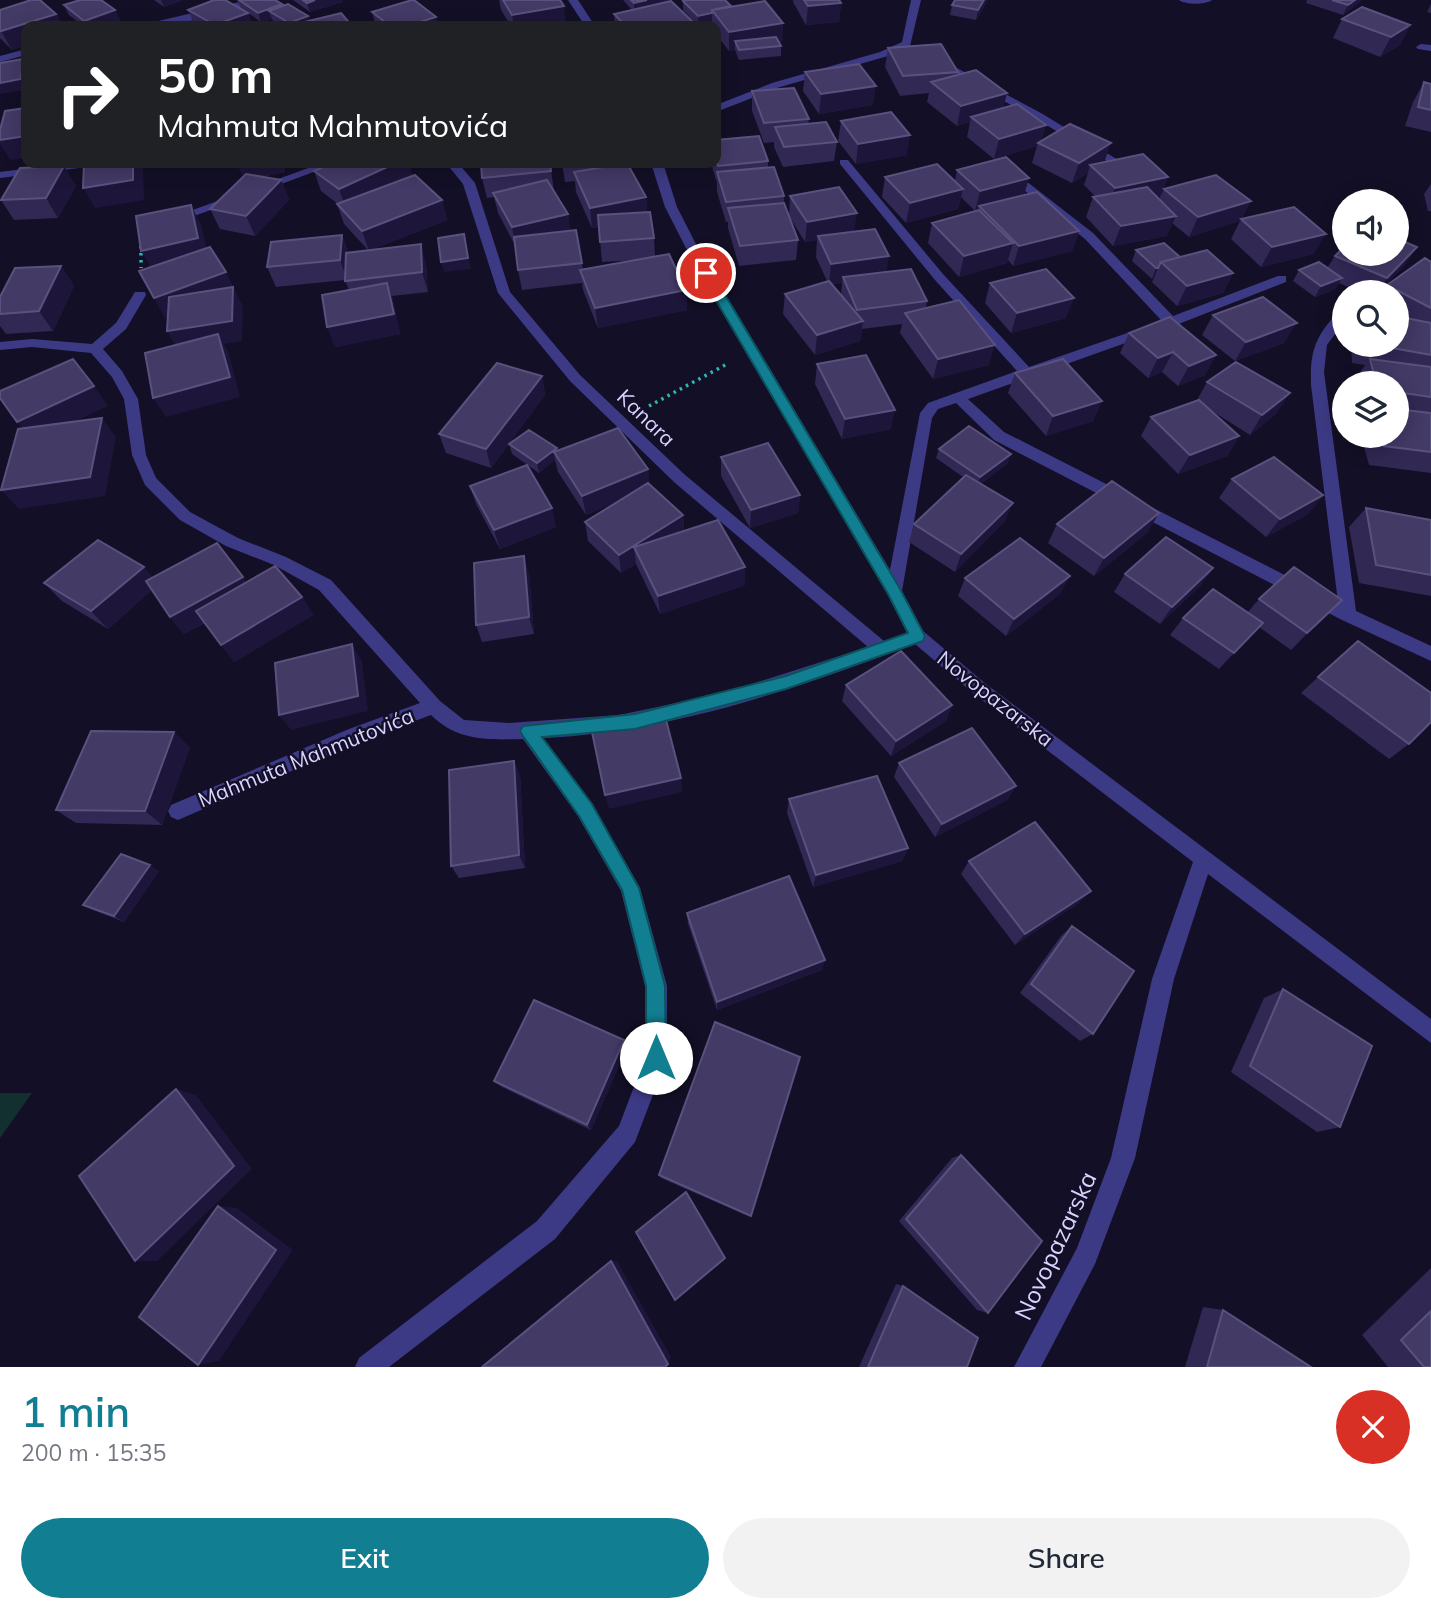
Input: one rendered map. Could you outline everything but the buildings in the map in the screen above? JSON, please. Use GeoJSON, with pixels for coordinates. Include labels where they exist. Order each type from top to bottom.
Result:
{"type":"FeatureCollection","features":[{"type":"Feature","properties":{"kind":"street"},"geometry":{"type":"LineString","coordinates":[[185,21],[258,0]]}},
{"type":"Feature","properties":{"kind":"street"},"geometry":{"type":"LineString","coordinates":[[573,0],[587,21]]}},
{"type":"Feature","properties":{"kind":"street"},"geometry":{"type":"LineString","coordinates":[[907,44],[916,0]]}},
{"type":"Feature","properties":{"kind":"street"},"geometry":{"type":"LineString","coordinates":[[1184,0],[1208,0]]}},
{"type":"Feature","properties":{"kind":"street"},"geometry":{"type":"LineString","coordinates":[[907,44],[918,50]]}},
{"type":"Feature","properties":{"kind":"street"},"geometry":{"type":"LineString","coordinates":[[721,107],[776,85],[884,54],[907,44]]}},
{"type":"Feature","properties":{"kind":"street"},"geometry":{"type":"LineString","coordinates":[[0,59],[21,53]]}},
{"type":"Feature","properties":{"kind":"street"},"geometry":{"type":"LineString","coordinates":[[929,56],[1037,115],[1117,163]]}},
{"type":"Feature","properties":{"kind":"street"},"geometry":{"type":"LineString","coordinates":[[844,162],[939,277],[1026,372]]}},
{"type":"Feature","properties":{"kind":"street"},"geometry":{"type":"LineString","coordinates":[[998,165],[1089,236],[1171,322]]}},
{"type":"Feature","properties":{"kind":"street"},"geometry":{"type":"LineString","coordinates":[[0,175],[60,168]]}},
{"type":"Feature","properties":{"kind":"street"},"geometry":{"type":"LineString","coordinates":[[142,231],[318,168]]}},
{"type":"Feature","properties":{"kind":"street","name":"Kanara"},"geometry":{"type":"LineString","coordinates":[[456,168],[469,183],[504,293],[575,378],[679,478],[882,649]]}},
{"type":"Feature","properties":{"kind":"street","name":"Novopazarska"},"geometry":{"type":"LineString","coordinates":[[659,168],[671,207],[695,254],[894,591],[917,636],[980,689],[1203,861],[1431,1032]]}},
{"type":"Feature","properties":{"kind":"street"},"geometry":{"type":"LineString","coordinates":[[894,591],[925,417],[933,406],[1171,322],[1282,279]]}},
{"type":"Feature","properties":{"kind":"street"},"geometry":{"type":"LineString","coordinates":[[0,346],[32,343],[95,349],[121,326],[140,295]]}},
{"type":"Feature","properties":{"kind":"street"},"geometry":{"type":"LineString","coordinates":[[1332,327],[1322,337],[1317,359],[1348,615]]}},
{"type":"Feature","properties":{"kind":"street","name":"Mahmuta Mahmutovića"},"geometry":{"type":"LineString","coordinates":[[95,349],[117,374],[131,399],[139,455],[150,481],[185,516],[325,585],[434,706],[454,724],[488,732],[635,722],[786,683],[917,636]]}},
{"type":"Feature","properties":{"kind":"street"},"geometry":{"type":"LineString","coordinates":[[958,397],[999,436],[1348,615],[1431,654]]}},
{"type":"Feature","properties":{"kind":"street","name":"Mahmuta Mahmutovića"},"geometry":{"type":"LineString","coordinates":[[178,811],[355,735],[434,706]]}},
{"type":"Feature","properties":{"kind":"street"},"geometry":{"type":"LineString","coordinates":[[368,1367],[546,1230],[627,1134],[656,1058],[656,986],[630,888],[586,810],[528,731]]}},
{"type":"Feature","properties":{"kind":"street","name":"Novopazarska"},"geometry":{"type":"LineString","coordinates":[[1027,1367],[1086,1255],[1123,1158],[1163,979],[1203,861]]}},
{"type":"Feature","properties":{"kind":"path"},"geometry":{"type":"LineString","coordinates":[[140,295],[142,231]]}},
{"type":"Feature","properties":{"kind":"path"},"geometry":{"type":"LineString","coordinates":[[621,422],[753,350]]}},
{"type":"Feature","properties":{"kind":"green space"},"geometry":{"type":"Polygon","coordinates":[[[0,1093],[32,1093],[0,1138],[0,1093]]]}},
{"type":"Feature","properties":{"kind":"route"},"geometry":{"type":"LineString","coordinates":[[656,1058],[656,986],[630,888],[586,810],[528,731],[635,722],[786,683],[917,636],[894,591],[706,273]]}}]}
